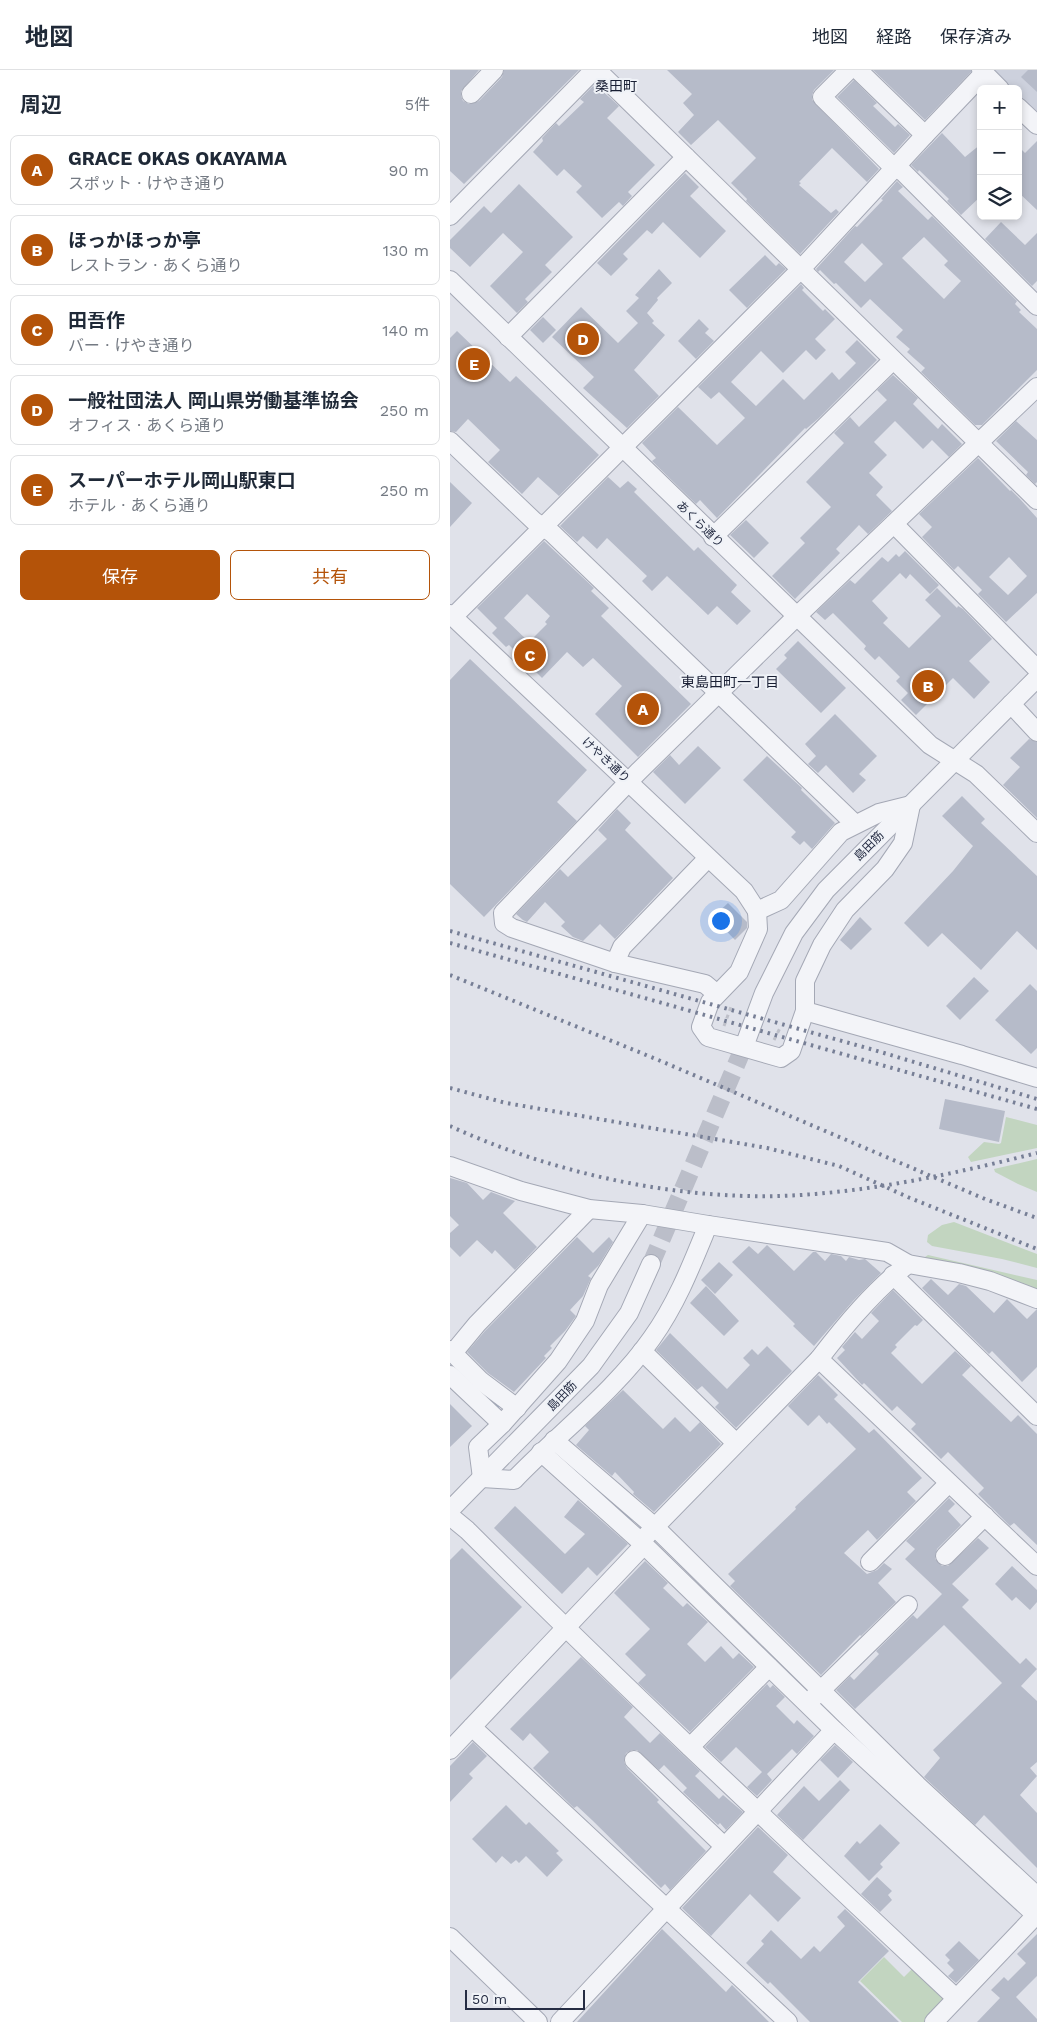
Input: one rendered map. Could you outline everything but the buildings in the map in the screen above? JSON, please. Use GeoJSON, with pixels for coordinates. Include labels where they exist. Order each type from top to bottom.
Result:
{"type":"FeatureCollection","features":[{"type":"Feature","properties":{"kind":"street"},"geometry":{"type":"LineString","coordinates":[[471,94],[494,70]]}},
{"type":"Feature","properties":{"kind":"street"},"geometry":{"type":"LineString","coordinates":[[849,70],[822,97],[1037,306]]}},
{"type":"Feature","properties":{"kind":"street"},"geometry":{"type":"LineString","coordinates":[[858,70],[925,134]]}},
{"type":"Feature","properties":{"kind":"street"},"geometry":{"type":"LineString","coordinates":[[450,216],[602,72],[686,157],[1037,500]]}},
{"type":"Feature","properties":{"kind":"street"},"geometry":{"type":"LineString","coordinates":[[453,620],[542,526],[801,270],[982,72],[996,85]]}},
{"type":"Feature","properties":{"kind":"street"},"geometry":{"type":"LineString","coordinates":[[1022,111],[1037,125]]}},
{"type":"Feature","properties":{"kind":"street"},"geometry":{"type":"LineString","coordinates":[[508,337],[686,157]]}},
{"type":"Feature","properties":{"kind":"street","name":"あくら通り"},"geometry":{"type":"LineString","coordinates":[[450,280],[713,537],[930,745],[976,774],[1037,833]]}},
{"type":"Feature","properties":{"kind":"street"},"geometry":{"type":"LineString","coordinates":[[713,537],[894,360]]}},
{"type":"Feature","properties":{"kind":"street"},"geometry":{"type":"LineString","coordinates":[[717,994],[704,984],[615,962],[512,928],[504,923],[503,913],[629,782],[796,617],[1037,387]]}},
{"type":"Feature","properties":{"kind":"street"},"geometry":{"type":"LineString","coordinates":[[450,441],[534,521],[552,533],[721,693],[855,824]]}},
{"type":"Feature","properties":{"kind":"street"},"geometry":{"type":"LineString","coordinates":[[894,524],[1037,669]]}},
{"type":"Feature","properties":{"kind":"street","name":"けやき通り"},"geometry":{"type":"LineString","coordinates":[[453,620],[744,891],[757,910]]}},
{"type":"Feature","properties":{"kind":"street","name":"島田筋"},"geometry":{"type":"LineString","coordinates":[[745,1044],[764,993],[794,933],[826,890],[1037,678]]}},
{"type":"Feature","properties":{"kind":"street"},"geometry":{"type":"LineString","coordinates":[[1011,704],[1037,732]]}},
{"type":"Feature","properties":{"kind":"street"},"geometry":{"type":"LineString","coordinates":[[911,805],[903,843],[885,869],[845,910],[822,945],[804,981],[805,1012],[791,1051],[782,1058],[708,1037],[701,1027],[710,1002],[739,972],[758,929],[757,910],[781,900],[842,832],[855,824],[878,813],[911,805]]}},
{"type":"Feature","properties":{"kind":"street"},"geometry":{"type":"LineString","coordinates":[[615,962],[622,947],[708,858]]}},
{"type":"Feature","properties":{"kind":"street"},"geometry":{"type":"LineString","coordinates":[[805,1012],[962,1055],[1037,1078]]}},
{"type":"Feature","properties":{"kind":"street"},"geometry":{"type":"LineString","coordinates":[[450,1166],[521,1191],[589,1209],[642,1214],[708,1226],[887,1252],[908,1264],[959,1273],[990,1281],[1037,1299]]}},
{"type":"Feature","properties":{"kind":"street"},"geometry":{"type":"LineString","coordinates":[[517,1408],[482,1381],[452,1351],[589,1209]]}},
{"type":"Feature","properties":{"kind":"street"},"geometry":{"type":"LineString","coordinates":[[642,1214],[599,1285],[586,1321],[558,1361],[517,1408],[478,1447],[482,1478],[514,1480],[617,1379],[652,1338],[682,1288],[708,1226]]}},
{"type":"Feature","properties":{"kind":"street","name":"島田筋"},"geometry":{"type":"LineString","coordinates":[[450,1510],[591,1366],[630,1313],[651,1264]]}},
{"type":"Feature","properties":{"kind":"street"},"geometry":{"type":"LineString","coordinates":[[450,1750],[565,1628],[647,1536],[819,1359],[844,1327],[893,1275],[908,1264]]}},
{"type":"Feature","properties":{"kind":"street"},"geometry":{"type":"LineString","coordinates":[[893,1275],[1037,1416]]}},
{"type":"Feature","properties":{"kind":"street"},"geometry":{"type":"LineString","coordinates":[[642,1351],[736,1444]]}},
{"type":"Feature","properties":{"kind":"street"},"geometry":{"type":"LineString","coordinates":[[819,1359],[1037,1566]]}},
{"type":"Feature","properties":{"kind":"street"},"geometry":{"type":"LineString","coordinates":[[450,1375],[502,1424]]}},
{"type":"Feature","properties":{"kind":"street"},"geometry":{"type":"LineString","coordinates":[[548,1446],[647,1536],[814,1696],[917,1785],[1037,1896]]}},
{"type":"Feature","properties":{"kind":"street"},"geometry":{"type":"LineString","coordinates":[[870,1562],[949,1483]]}},
{"type":"Feature","properties":{"kind":"street"},"geometry":{"type":"LineString","coordinates":[[450,1516],[467,1530],[565,1628],[757,1811],[956,1998]]}},
{"type":"Feature","properties":{"kind":"street"},"geometry":{"type":"LineString","coordinates":[[945,1556],[984,1516]]}},
{"type":"Feature","properties":{"kind":"street"},"geometry":{"type":"LineString","coordinates":[[647,1536],[769,1667],[814,1696],[834,1730],[1037,1915],[934,2022]]}},
{"type":"Feature","properties":{"kind":"street"},"geometry":{"type":"LineString","coordinates":[[814,1696],[908,1605]]}},
{"type":"Feature","properties":{"kind":"street"},"geometry":{"type":"LineString","coordinates":[[690,1747],[769,1667]]}},
{"type":"Feature","properties":{"kind":"street"},"geometry":{"type":"LineString","coordinates":[[472,1727],[788,2022]]}},
{"type":"Feature","properties":{"kind":"street"},"geometry":{"type":"LineString","coordinates":[[560,2022],[834,1730]]}},
{"type":"Feature","properties":{"kind":"street"},"geometry":{"type":"LineString","coordinates":[[634,1760],[724,1846]]}},
{"type":"Feature","properties":{"kind":"street"},"geometry":{"type":"LineString","coordinates":[[450,1938],[538,2022]]}},
{"type":"Feature","properties":{"kind":"path"},"geometry":{"type":"LineString","coordinates":[[724,1029],[732,1004]]}},
{"type":"Feature","properties":{"kind":"path"},"geometry":{"type":"LineString","coordinates":[[771,1046],[784,1020]]}},
{"type":"Feature","properties":{"kind":"shaded area"},"geometry":{"type":"Polygon","coordinates":[[[993,70],[1037,70],[1037,113],[1022,99],[1022,85],[1008,85],[993,70]]]}},
{"type":"Feature","properties":{"kind":"green space"},"geometry":{"type":"Polygon","coordinates":[[[1006,1117],[1037,1125],[1037,1148],[971,1162],[968,1157],[984,1142],[1001,1143],[1006,1117]]]}},
{"type":"Feature","properties":{"kind":"green space"},"geometry":{"type":"Polygon","coordinates":[[[1037,1159],[1037,1192],[995,1172],[994,1169],[1037,1159]]]}},
{"type":"Feature","properties":{"kind":"green space"},"geometry":{"type":"Polygon","coordinates":[[[954,1222],[1037,1254],[1037,1268],[1002,1259],[932,1246],[927,1242],[928,1235],[942,1225],[954,1222]]]}},
{"type":"Feature","properties":{"kind":"green space"},"geometry":{"type":"Polygon","coordinates":[[[928,1255],[1037,1280],[1037,1294],[926,1261],[925,1257],[928,1255]]]}},
{"type":"Feature","properties":{"kind":"green space"},"geometry":{"type":"Polygon","coordinates":[[[884,1957],[904,1977],[915,1966],[950,1999],[928,2022],[902,2022],[860,1981],[884,1957]]]}},
{"type":"Feature","properties":{"kind":"waterway"},"geometry":{"type":"LineString","coordinates":[[489,1398],[498,1405]]}},
{"type":"Feature","properties":{"kind":"waterway"},"geometry":{"type":"LineString","coordinates":[[569,1465],[631,1518]]}},
{"type":"Feature","properties":{"kind":"tunnel"},"geometry":{"type":"LineString","coordinates":[[651,1264],[745,1044]]}},
{"type":"Feature","properties":{"kind":"railway"},"geometry":{"type":"LineString","coordinates":[[450,931],[874,1050],[1037,1099]]}},
{"type":"Feature","properties":{"kind":"railway"},"geometry":{"type":"LineString","coordinates":[[450,943],[1037,1109]]}},
{"type":"Feature","properties":{"kind":"railway"},"geometry":{"type":"LineString","coordinates":[[450,975],[656,1059],[985,1199],[1037,1218]]}},
{"type":"Feature","properties":{"kind":"railway"},"geometry":{"type":"LineString","coordinates":[[450,1088],[506,1103],[767,1148],[839,1166],[910,1198],[1037,1249]]}},
{"type":"Feature","properties":{"kind":"railway"},"geometry":{"type":"LineString","coordinates":[[450,1126],[528,1157],[569,1169],[654,1187],[738,1196],[813,1194],[877,1187],[942,1175],[1037,1153]]}},
{"type":"Feature","properties":{"kind":"place","name":"一般社団法人 岡山県労働基準協会"},"geometry":{"type":"Point","coordinates":[583,339]}},
{"type":"Feature","properties":{"kind":"place","name":"スーパーホテル岡山駅東口"},"geometry":{"type":"Point","coordinates":[474,364]}},
{"type":"Feature","properties":{"kind":"place","name":"田吾作"},"geometry":{"type":"Point","coordinates":[530,655]}},
{"type":"Feature","properties":{"kind":"place","name":"ほっかほっか亭"},"geometry":{"type":"Point","coordinates":[928,686]}},
{"type":"Feature","properties":{"kind":"place","name":"GRACE OKAS OKAYAMA"},"geometry":{"type":"Point","coordinates":[643,709]}},
{"type":"Feature","properties":{"kind":"district","name":"桑田町"},"geometry":{"type":"Point","coordinates":[616,86]}},
{"type":"Feature","properties":{"kind":"district","name":"東島田町一丁目"},"geometry":{"type":"Point","coordinates":[730,682]}}]}
